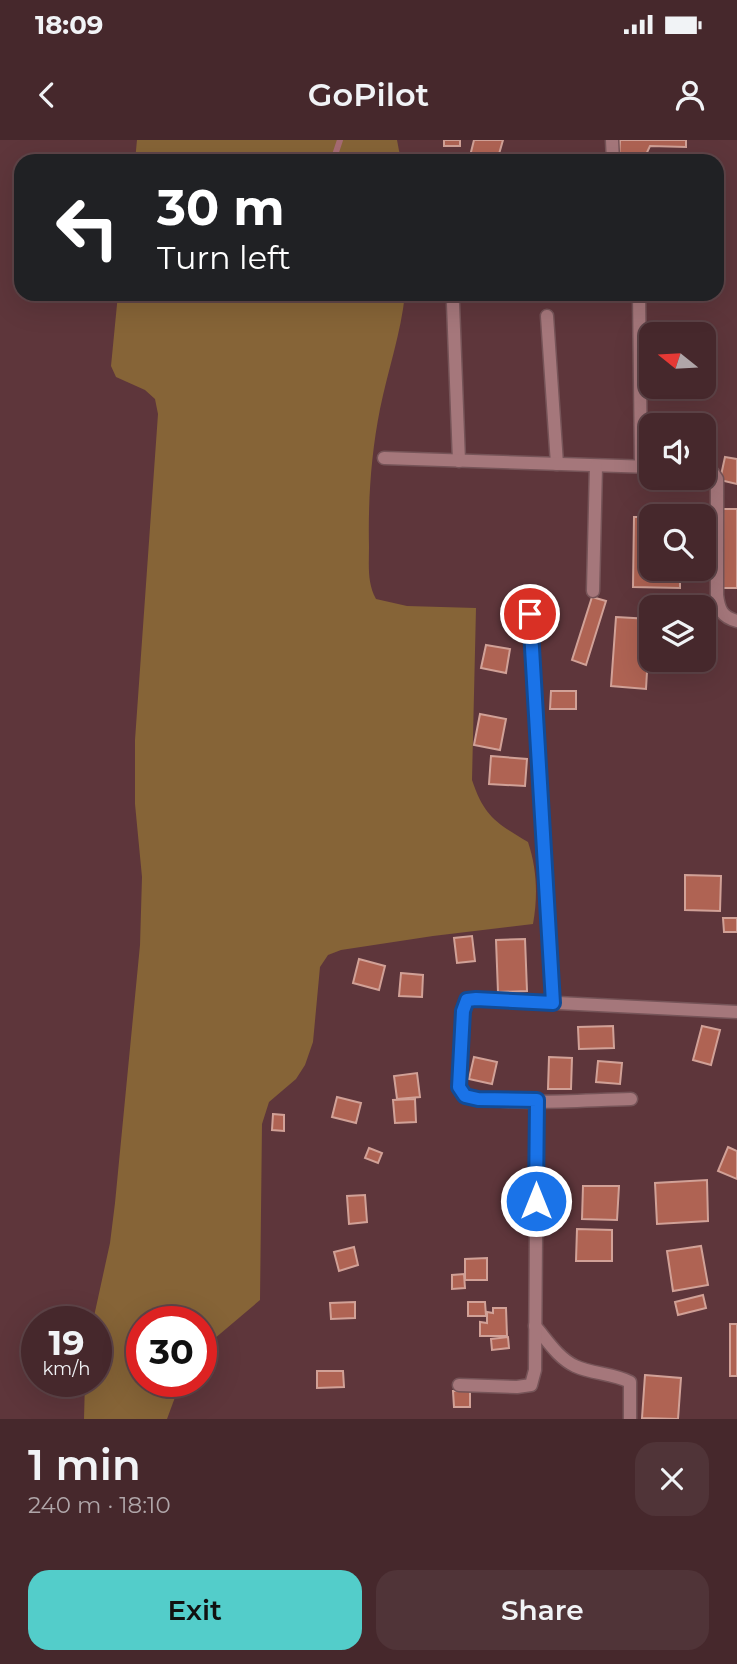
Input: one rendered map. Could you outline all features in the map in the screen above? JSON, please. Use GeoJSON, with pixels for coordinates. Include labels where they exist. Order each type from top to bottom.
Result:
{"type":"FeatureCollection","features":[{"type":"Feature","properties":{"kind":"street"},"geometry":{"type":"LineString","coordinates":[[639,301],[644,413]]}},
{"type":"Feature","properties":{"kind":"street"},"geometry":{"type":"LineString","coordinates":[[453,304],[459,461]]}},
{"type":"Feature","properties":{"kind":"street"},"geometry":{"type":"LineString","coordinates":[[547,316],[557,464]]}},
{"type":"Feature","properties":{"kind":"street"},"geometry":{"type":"LineString","coordinates":[[384,458],[639,467]]}},
{"type":"Feature","properties":{"kind":"street"},"geometry":{"type":"LineString","coordinates":[[593,590],[596,466]]}},
{"type":"Feature","properties":{"kind":"street"},"geometry":{"type":"LineString","coordinates":[[716,477],[719,610],[737,621]]}},
{"type":"Feature","properties":{"kind":"street"},"geometry":{"type":"LineString","coordinates":[[530,614],[553,1003]]}},
{"type":"Feature","properties":{"kind":"street"},"geometry":{"type":"LineString","coordinates":[[631,1099],[478,1099],[465,1096],[459,1087],[463,1011],[467,1000],[737,1012]]}},
{"type":"Feature","properties":{"kind":"street"},"geometry":{"type":"LineString","coordinates":[[459,1385],[531,1385],[535,1370],[537,1100]]}},
{"type":"Feature","properties":{"kind":"street"},"geometry":{"type":"LineString","coordinates":[[535,1326],[563,1359],[577,1367],[630,1382],[630,1419]]}},
{"type":"Feature","properties":{"kind":"shaded area"},"geometry":{"type":"Polygon","coordinates":[[[137,140],[397,140],[400,154],[136,154],[137,140]]]}},
{"type":"Feature","properties":{"kind":"shaded area"},"geometry":{"type":"Polygon","coordinates":[[[117,301],[404,301],[380,409],[372,460],[369,530],[371,587],[376,599],[407,606],[476,608],[472,780],[481,802],[492,817],[528,842],[536,883],[533,924],[433,936],[341,950],[328,955],[320,967],[313,1042],[305,1065],[296,1079],[269,1102],[262,1124],[260,1300],[217,1336],[217,1306],[126,1306],[126,1397],[175,1397],[167,1419],[84,1419],[85,1397],[112,1397],[112,1306],[96,1306],[110,1243],[115,1203],[140,945],[142,877],[135,804],[135,740],[158,414],[155,399],[145,390],[116,377],[111,366],[117,301]]]}},
{"type":"Feature","properties":{"kind":"building"},"geometry":{"type":"Polygon","coordinates":[[[444,140],[460,140],[460,146],[444,146],[444,140]]]}},
{"type":"Feature","properties":{"kind":"building"},"geometry":{"type":"Polygon","coordinates":[[[474,140],[503,140],[499,154],[470,154],[474,140]]]}},
{"type":"Feature","properties":{"kind":"building"},"geometry":{"type":"Polygon","coordinates":[[[620,140],[686,140],[686,147],[650,146],[646,154],[619,154],[620,140]]]}},
{"type":"Feature","properties":{"kind":"building"},"geometry":{"type":"Polygon","coordinates":[[[725,457],[737,459],[737,484],[720,480],[725,457]]]}},
{"type":"Feature","properties":{"kind":"building"},"geometry":{"type":"Polygon","coordinates":[[[722,509],[737,509],[737,588],[721,588],[722,509]]]}},
{"type":"Feature","properties":{"kind":"building"},"geometry":{"type":"Polygon","coordinates":[[[634,517],[639,517],[639,581],[680,581],[680,588],[633,587],[634,517]]]}},
{"type":"Feature","properties":{"kind":"building"},"geometry":{"type":"Polygon","coordinates":[[[592,597],[606,601],[586,665],[572,660],[592,597]]]}},
{"type":"Feature","properties":{"kind":"building"},"geometry":{"type":"Polygon","coordinates":[[[616,617],[639,618],[639,672],[647,672],[646,689],[611,686],[616,617]]]}},
{"type":"Feature","properties":{"kind":"building"},"geometry":{"type":"Polygon","coordinates":[[[486,645],[510,649],[506,673],[481,668],[486,645]]]}},
{"type":"Feature","properties":{"kind":"building"},"geometry":{"type":"Polygon","coordinates":[[[551,691],[576,691],[576,709],[550,709],[551,691]]]}},
{"type":"Feature","properties":{"kind":"building"},"geometry":{"type":"Polygon","coordinates":[[[480,714],[506,719],[500,750],[474,745],[480,714]]]}},
{"type":"Feature","properties":{"kind":"building"},"geometry":{"type":"Polygon","coordinates":[[[491,756],[527,759],[525,786],[489,784],[491,756]]]}},
{"type":"Feature","properties":{"kind":"building"},"geometry":{"type":"Polygon","coordinates":[[[685,875],[721,876],[720,911],[685,910],[685,875]]]}},
{"type":"Feature","properties":{"kind":"building"},"geometry":{"type":"Polygon","coordinates":[[[723,918],[737,918],[737,932],[724,932],[723,918]]]}},
{"type":"Feature","properties":{"kind":"building"},"geometry":{"type":"Polygon","coordinates":[[[472,936],[475,961],[457,963],[454,938],[472,936]]]}},
{"type":"Feature","properties":{"kind":"building"},"geometry":{"type":"Polygon","coordinates":[[[525,939],[527,991],[498,992],[496,940],[525,939]]]}},
{"type":"Feature","properties":{"kind":"building"},"geometry":{"type":"Polygon","coordinates":[[[359,959],[385,966],[379,990],[353,983],[359,959]]]}},
{"type":"Feature","properties":{"kind":"building"},"geometry":{"type":"Polygon","coordinates":[[[401,973],[423,975],[422,997],[399,996],[401,973]]]}},
{"type":"Feature","properties":{"kind":"building"},"geometry":{"type":"Polygon","coordinates":[[[613,1026],[614,1048],[579,1049],[578,1027],[613,1026]]]}},
{"type":"Feature","properties":{"kind":"building"},"geometry":{"type":"Polygon","coordinates":[[[702,1026],[720,1030],[711,1065],[693,1060],[702,1026]]]}},
{"type":"Feature","properties":{"kind":"building"},"geometry":{"type":"Polygon","coordinates":[[[474,1057],[497,1062],[492,1084],[469,1079],[474,1057]]]}},
{"type":"Feature","properties":{"kind":"building"},"geometry":{"type":"Polygon","coordinates":[[[549,1057],[572,1058],[571,1089],[548,1089],[549,1057]]]}},
{"type":"Feature","properties":{"kind":"building"},"geometry":{"type":"Polygon","coordinates":[[[598,1061],[622,1063],[620,1084],[596,1082],[598,1061]]]}},
{"type":"Feature","properties":{"kind":"building"},"geometry":{"type":"Polygon","coordinates":[[[417,1073],[420,1097],[397,1099],[394,1076],[417,1073]]]}},
{"type":"Feature","properties":{"kind":"building"},"geometry":{"type":"Polygon","coordinates":[[[337,1097],[361,1103],[356,1123],[332,1117],[337,1097]]]}},
{"type":"Feature","properties":{"kind":"building"},"geometry":{"type":"Polygon","coordinates":[[[415,1099],[416,1122],[395,1123],[393,1100],[415,1099]]]}},
{"type":"Feature","properties":{"kind":"building"},"geometry":{"type":"Polygon","coordinates":[[[273,1114],[284,1115],[284,1131],[272,1130],[273,1114]]]}},
{"type":"Feature","properties":{"kind":"building"},"geometry":{"type":"Polygon","coordinates":[[[728,1147],[737,1151],[737,1179],[718,1171],[728,1147]]]}},
{"type":"Feature","properties":{"kind":"building"},"geometry":{"type":"Polygon","coordinates":[[[369,1148],[382,1153],[378,1163],[365,1158],[369,1148]]]}},
{"type":"Feature","properties":{"kind":"building"},"geometry":{"type":"Polygon","coordinates":[[[707,1180],[708,1221],[657,1224],[655,1183],[707,1180]]]}},
{"type":"Feature","properties":{"kind":"building"},"geometry":{"type":"Polygon","coordinates":[[[583,1186],[619,1186],[617,1220],[582,1219],[583,1186]]]}},
{"type":"Feature","properties":{"kind":"building"},"geometry":{"type":"Polygon","coordinates":[[[365,1195],[367,1222],[349,1224],[347,1196],[365,1195]]]}},
{"type":"Feature","properties":{"kind":"building"},"geometry":{"type":"Polygon","coordinates":[[[577,1229],[612,1230],[612,1261],[576,1261],[577,1229]]]}},
{"type":"Feature","properties":{"kind":"building"},"geometry":{"type":"Polygon","coordinates":[[[701,1246],[708,1285],[673,1291],[667,1251],[701,1246]]]}},
{"type":"Feature","properties":{"kind":"building"},"geometry":{"type":"Polygon","coordinates":[[[354,1247],[358,1265],[339,1271],[334,1252],[354,1247]]]}},
{"type":"Feature","properties":{"kind":"building"},"geometry":{"type":"Polygon","coordinates":[[[487,1258],[487,1280],[465,1280],[465,1259],[487,1258]]]}},
{"type":"Feature","properties":{"kind":"building"},"geometry":{"type":"Polygon","coordinates":[[[464,1274],[465,1288],[452,1289],[452,1275],[464,1274]]]}},
{"type":"Feature","properties":{"kind":"building"},"geometry":{"type":"Polygon","coordinates":[[[703,1295],[706,1308],[678,1315],[675,1302],[703,1295]]]}},
{"type":"Feature","properties":{"kind":"building"},"geometry":{"type":"Polygon","coordinates":[[[355,1302],[355,1318],[331,1319],[330,1303],[355,1302]]]}},
{"type":"Feature","properties":{"kind":"building"},"geometry":{"type":"Polygon","coordinates":[[[468,1302],[485,1302],[486,1316],[468,1316],[468,1302]]]}},
{"type":"Feature","properties":{"kind":"building"},"geometry":{"type":"Polygon","coordinates":[[[493,1308],[506,1308],[507,1336],[480,1336],[480,1322],[487,1323],[487,1312],[493,1313],[493,1308]]]}},
{"type":"Feature","properties":{"kind":"building"},"geometry":{"type":"Polygon","coordinates":[[[730,1324],[737,1324],[737,1376],[730,1376],[730,1324]]]}},
{"type":"Feature","properties":{"kind":"building"},"geometry":{"type":"Polygon","coordinates":[[[508,1337],[509,1348],[492,1350],[491,1339],[508,1337]]]}},
{"type":"Feature","properties":{"kind":"building"},"geometry":{"type":"Polygon","coordinates":[[[317,1371],[343,1371],[344,1387],[317,1388],[317,1371]]]}},
{"type":"Feature","properties":{"kind":"building"},"geometry":{"type":"Polygon","coordinates":[[[645,1375],[681,1378],[678,1419],[642,1418],[645,1375]]]}},
{"type":"Feature","properties":{"kind":"building"},"geometry":{"type":"Polygon","coordinates":[[[453,1391],[470,1391],[470,1407],[454,1407],[453,1391]]]}},
{"type":"Feature","properties":{"kind":"waterway"},"geometry":{"type":"LineString","coordinates":[[335,154],[340,140]]}},
{"type":"Feature","properties":{"kind":"route"},"geometry":{"type":"LineString","coordinates":[[530,614],[553,1003],[467,1000],[463,1011],[459,1087],[465,1096],[478,1099],[537,1100],[536,1201]]}}]}
